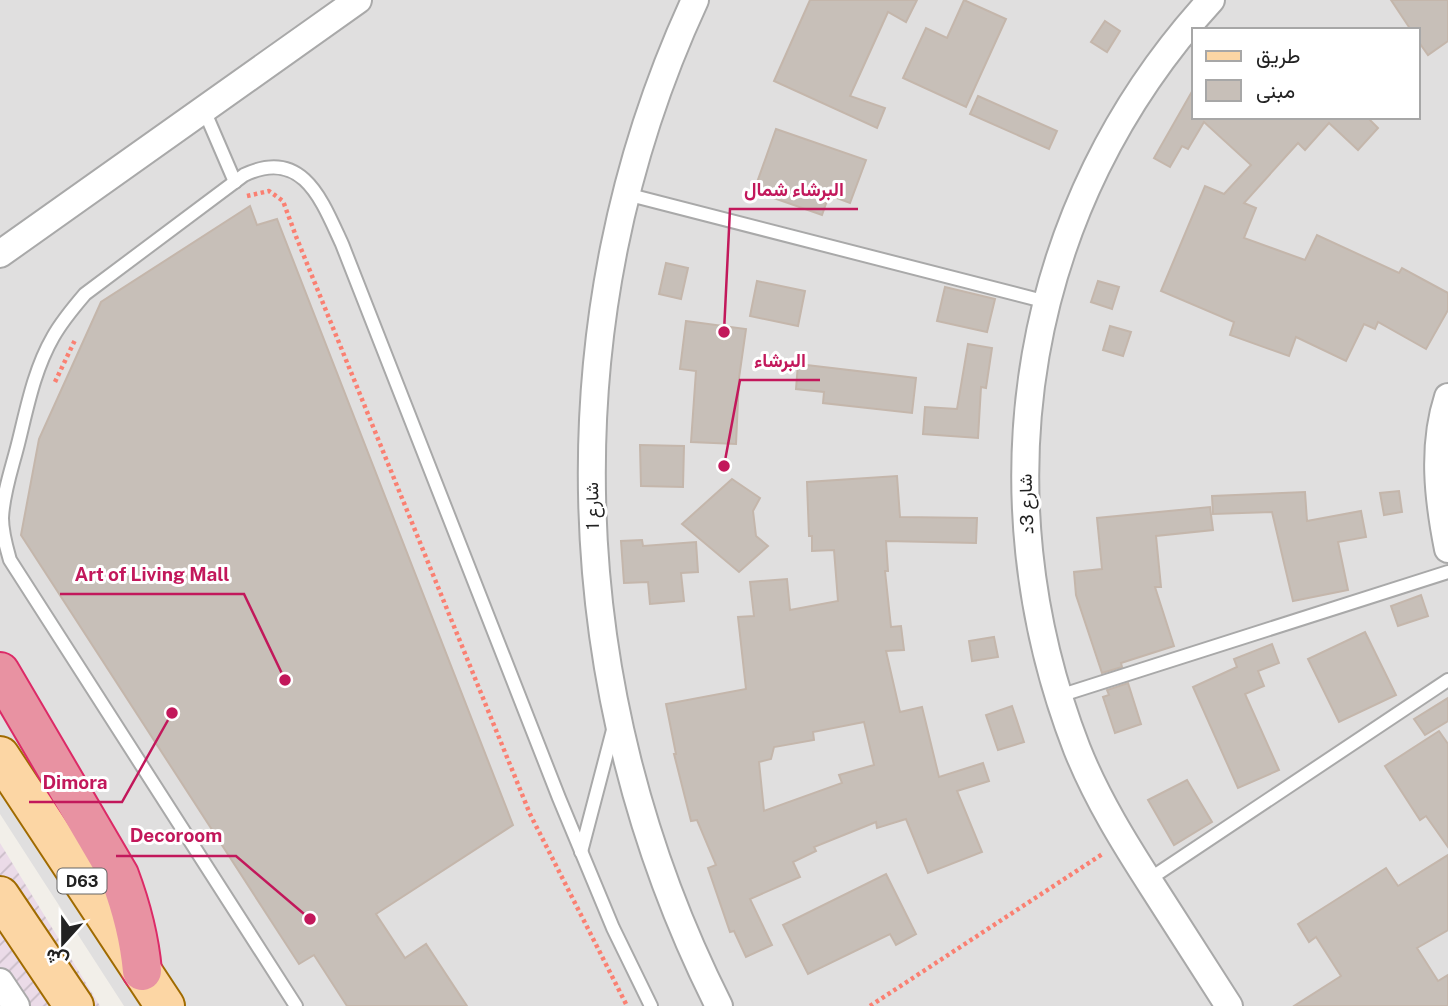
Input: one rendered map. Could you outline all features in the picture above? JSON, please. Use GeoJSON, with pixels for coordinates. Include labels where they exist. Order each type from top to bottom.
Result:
{"type":"FeatureCollection","features":[{"type":"Feature","properties":{"kind":"highway"},"geometry":{"type":"LineString","coordinates":[[0,672],[119,875],[135,922],[142,971]]}},
{"type":"Feature","properties":{"kind":"main road","name":"D63"},"geometry":{"type":"LineString","coordinates":[[0,756],[165,1006]]}},
{"type":"Feature","properties":{"kind":"main road"},"geometry":{"type":"LineString","coordinates":[[0,896],[74,1006]]}},
{"type":"Feature","properties":{"kind":"street"},"geometry":{"type":"LineString","coordinates":[[0,254],[358,0]]}},
{"type":"Feature","properties":{"kind":"street","name":"شارع 1"},"geometry":{"type":"LineString","coordinates":[[695,0],[651,111],[626,194],[608,279],[595,380],[591,499],[595,570],[608,676],[617,716],[658,863],[683,930],[719,1006]]}},
{"type":"Feature","properties":{"kind":"street","name":"شارع 3د"},"geometry":{"type":"LineString","coordinates":[[1211,0],[1169,49],[1116,131],[1082,199],[1066,240],[1047,302],[1033,366],[1027,409],[1024,496],[1032,582],[1040,625],[1077,750],[1123,841],[1228,1006]]}},
{"type":"Feature","properties":{"kind":"street"},"geometry":{"type":"LineString","coordinates":[[1448,397],[1440,434],[1438,472],[1448,548]]}},
{"type":"Feature","properties":{"kind":"street"},"geometry":{"type":"LineString","coordinates":[[0,982],[16,1006]]}},
{"type":"Feature","properties":{"kind":"lane"},"geometry":{"type":"LineString","coordinates":[[204,110],[235,182]]}},
{"type":"Feature","properties":{"kind":"lane"},"geometry":{"type":"LineString","coordinates":[[296,1006],[10,560],[2,520],[4,500],[41,361],[68,314],[85,294],[244,175],[255,170],[278,168],[290,171],[311,185],[342,244],[581,852],[613,928],[651,1006]]}},
{"type":"Feature","properties":{"kind":"lane"},"geometry":{"type":"LineString","coordinates":[[626,194],[1047,302]]}},
{"type":"Feature","properties":{"kind":"lane"},"geometry":{"type":"LineString","coordinates":[[1059,696],[1448,572]]}},
{"type":"Feature","properties":{"kind":"lane"},"geometry":{"type":"LineString","coordinates":[[1148,880],[1448,680]]}},
{"type":"Feature","properties":{"kind":"lane"},"geometry":{"type":"LineString","coordinates":[[581,852],[617,716]]}},
{"type":"Feature","properties":{"kind":"path"},"geometry":{"type":"LineString","coordinates":[[240,198],[269,191],[283,201],[530,814],[627,1006]]}},
{"type":"Feature","properties":{"kind":"path"},"geometry":{"type":"LineString","coordinates":[[54,386],[76,337]]}},
{"type":"Feature","properties":{"kind":"path"},"geometry":{"type":"LineString","coordinates":[[870,1006],[1123,841]]}},
{"type":"Feature","properties":{"kind":"shaded area"},"geometry":{"type":"Polygon","coordinates":[[[0,0],[1448,0],[1448,1006],[124,1006],[0,814],[0,0]]]}},
{"type":"Feature","properties":{"kind":"shaded area"},"geometry":{"type":"Polygon","coordinates":[[[0,843],[100,1006],[0,1006],[0,843]]]}},
{"type":"Feature","properties":{"kind":"building"},"geometry":{"type":"Polygon","coordinates":[[[810,0],[917,0],[906,22],[888,12],[850,96],[885,108],[877,128],[774,81],[810,0]]]}},
{"type":"Feature","properties":{"kind":"building"},"geometry":{"type":"Polygon","coordinates":[[[964,0],[1006,19],[966,107],[903,78],[926,28],[947,38],[964,0]]]}},
{"type":"Feature","properties":{"kind":"building"},"geometry":{"type":"Polygon","coordinates":[[[1391,0],[1448,0],[1448,41],[1428,55],[1420,44],[1420,28],[1410,28],[1391,0]]]}},
{"type":"Feature","properties":{"kind":"building"},"geometry":{"type":"Polygon","coordinates":[[[1105,21],[1120,31],[1107,52],[1091,42],[1105,21]]]}},
{"type":"Feature","properties":{"kind":"building"},"geometry":{"type":"Polygon","coordinates":[[[1192,92],[1192,119],[1369,119],[1378,128],[1358,150],[1329,123],[1305,150],[1298,143],[1244,203],[1256,208],[1244,238],[1305,260],[1317,235],[1399,273],[1402,268],[1448,293],[1448,310],[1426,349],[1378,322],[1375,329],[1364,324],[1346,361],[1296,337],[1289,356],[1230,335],[1234,322],[1161,291],[1205,186],[1224,194],[1251,165],[1204,122],[1188,149],[1182,146],[1170,167],[1154,158],[1192,92]]]}},
{"type":"Feature","properties":{"kind":"building"},"geometry":{"type":"Polygon","coordinates":[[[978,96],[1057,131],[1049,149],[970,114],[978,96]]]}},
{"type":"Feature","properties":{"kind":"building"},"geometry":{"type":"Polygon","coordinates":[[[776,129],[866,160],[850,203],[829,195],[822,215],[754,191],[776,129]]]}},
{"type":"Feature","properties":{"kind":"building"},"geometry":{"type":"Polygon","coordinates":[[[250,206],[257,225],[277,219],[513,825],[376,914],[405,958],[426,944],[467,1006],[347,1006],[314,955],[299,964],[21,535],[39,439],[101,302],[250,206]]]}},
{"type":"Feature","properties":{"kind":"building"},"geometry":{"type":"Polygon","coordinates":[[[666,263],[688,268],[681,299],[659,294],[666,263]]]}},
{"type":"Feature","properties":{"kind":"building"},"geometry":{"type":"Polygon","coordinates":[[[757,281],[805,291],[798,326],[750,316],[757,281]]]}},
{"type":"Feature","properties":{"kind":"building"},"geometry":{"type":"Polygon","coordinates":[[[1098,281],[1119,287],[1112,309],[1091,302],[1098,281]]]}},
{"type":"Feature","properties":{"kind":"building"},"geometry":{"type":"Polygon","coordinates":[[[945,287],[995,299],[987,332],[937,321],[945,287]]]}},
{"type":"Feature","properties":{"kind":"building"},"geometry":{"type":"Polygon","coordinates":[[[686,321],[746,329],[739,378],[736,444],[691,442],[696,371],[680,369],[686,321]]]}},
{"type":"Feature","properties":{"kind":"building"},"geometry":{"type":"Polygon","coordinates":[[[1110,326],[1131,332],[1123,356],[1103,350],[1110,326]]]}},
{"type":"Feature","properties":{"kind":"building"},"geometry":{"type":"Polygon","coordinates":[[[968,344],[992,348],[986,388],[981,387],[978,438],[923,434],[925,407],[957,409],[968,344]]]}},
{"type":"Feature","properties":{"kind":"building"},"geometry":{"type":"Polygon","coordinates":[[[798,364],[916,378],[912,413],[823,403],[824,392],[796,389],[798,364]]]}},
{"type":"Feature","properties":{"kind":"building"},"geometry":{"type":"Polygon","coordinates":[[[640,445],[684,446],[683,487],[641,486],[640,445]]]}},
{"type":"Feature","properties":{"kind":"building"},"geometry":{"type":"Polygon","coordinates":[[[897,476],[900,517],[977,518],[976,543],[886,541],[888,571],[885,571],[891,627],[901,626],[904,650],[886,651],[900,712],[922,707],[939,777],[983,763],[989,781],[957,791],[982,852],[928,873],[906,819],[877,828],[876,822],[814,847],[816,851],[793,862],[800,877],[750,899],[772,945],[746,957],[734,931],[730,932],[708,868],[716,865],[697,820],[691,821],[674,754],[666,704],[746,689],[738,617],[754,616],[750,582],[787,579],[790,610],[838,601],[834,550],[812,551],[807,482],[897,476]],[[864,722],[813,732],[814,740],[774,747],[771,759],[759,762],[764,811],[842,783],[839,775],[874,765],[864,722]]]}},
{"type":"Feature","properties":{"kind":"building"},"geometry":{"type":"Polygon","coordinates":[[[732,479],[760,498],[753,511],[756,536],[768,546],[739,572],[682,524],[732,479]]]}},
{"type":"Feature","properties":{"kind":"building"},"geometry":{"type":"Polygon","coordinates":[[[1399,491],[1402,512],[1384,515],[1380,493],[1399,491]]]}},
{"type":"Feature","properties":{"kind":"building"},"geometry":{"type":"Polygon","coordinates":[[[1305,492],[1307,521],[1361,511],[1366,537],[1338,542],[1348,590],[1293,601],[1272,512],[1213,514],[1212,496],[1305,492]]]}},
{"type":"Feature","properties":{"kind":"building"},"geometry":{"type":"Polygon","coordinates":[[[1210,507],[1213,530],[1156,536],[1161,587],[1155,587],[1174,646],[1121,663],[1122,667],[1102,673],[1076,595],[1074,572],[1102,569],[1097,518],[1210,507]]]}},
{"type":"Feature","properties":{"kind":"building"},"geometry":{"type":"Polygon","coordinates":[[[642,540],[643,546],[696,542],[698,572],[681,573],[684,601],[650,604],[648,582],[624,583],[621,541],[642,540]]]}},
{"type":"Feature","properties":{"kind":"building"},"geometry":{"type":"Polygon","coordinates":[[[1421,595],[1428,616],[1398,626],[1391,606],[1421,595]]]}},
{"type":"Feature","properties":{"kind":"building"},"geometry":{"type":"Polygon","coordinates":[[[1365,632],[1396,695],[1339,722],[1308,659],[1365,632]]]}},
{"type":"Feature","properties":{"kind":"building"},"geometry":{"type":"Polygon","coordinates":[[[994,637],[998,657],[972,661],[969,641],[994,637]]]}},
{"type":"Feature","properties":{"kind":"building"},"geometry":{"type":"Polygon","coordinates":[[[1272,644],[1279,663],[1258,671],[1264,686],[1245,694],[1279,770],[1238,788],[1193,687],[1237,667],[1234,659],[1272,644]]]}},
{"type":"Feature","properties":{"kind":"building"},"geometry":{"type":"Polygon","coordinates":[[[1128,683],[1141,724],[1115,733],[1103,697],[1109,695],[1107,690],[1128,683]]]}},
{"type":"Feature","properties":{"kind":"building"},"geometry":{"type":"Polygon","coordinates":[[[1448,698],[1448,721],[1425,735],[1414,719],[1448,698]]]}},
{"type":"Feature","properties":{"kind":"building"},"geometry":{"type":"Polygon","coordinates":[[[1012,706],[1024,742],[998,750],[986,715],[1012,706]]]}},
{"type":"Feature","properties":{"kind":"building"},"geometry":{"type":"Polygon","coordinates":[[[1439,731],[1448,744],[1448,847],[1426,816],[1420,820],[1385,766],[1439,731]]]}},
{"type":"Feature","properties":{"kind":"building"},"geometry":{"type":"Polygon","coordinates":[[[1187,780],[1212,822],[1174,845],[1148,800],[1187,780]]]}},
{"type":"Feature","properties":{"kind":"building"},"geometry":{"type":"Polygon","coordinates":[[[1448,855],[1448,930],[1417,948],[1438,981],[1448,975],[1448,1006],[1294,1006],[1341,976],[1316,937],[1309,942],[1298,924],[1386,868],[1398,886],[1448,855]]]}},
{"type":"Feature","properties":{"kind":"building"},"geometry":{"type":"Polygon","coordinates":[[[886,874],[916,934],[896,945],[890,934],[808,974],[783,925],[886,874]]]}},
{"type":"Feature","properties":{"kind":"place","name":"البرشاء شمال"},"geometry":{"type":"Point","coordinates":[724,332]}},
{"type":"Feature","properties":{"kind":"place","name":"البرشاء"},"geometry":{"type":"Point","coordinates":[724,466]}},
{"type":"Feature","properties":{"kind":"place","name":"Art of Living Mall"},"geometry":{"type":"Point","coordinates":[285,680]}},
{"type":"Feature","properties":{"kind":"place","name":"Dimora"},"geometry":{"type":"Point","coordinates":[172,713]}},
{"type":"Feature","properties":{"kind":"place","name":"Decoroom"},"geometry":{"type":"Point","coordinates":[310,919]}}]}
